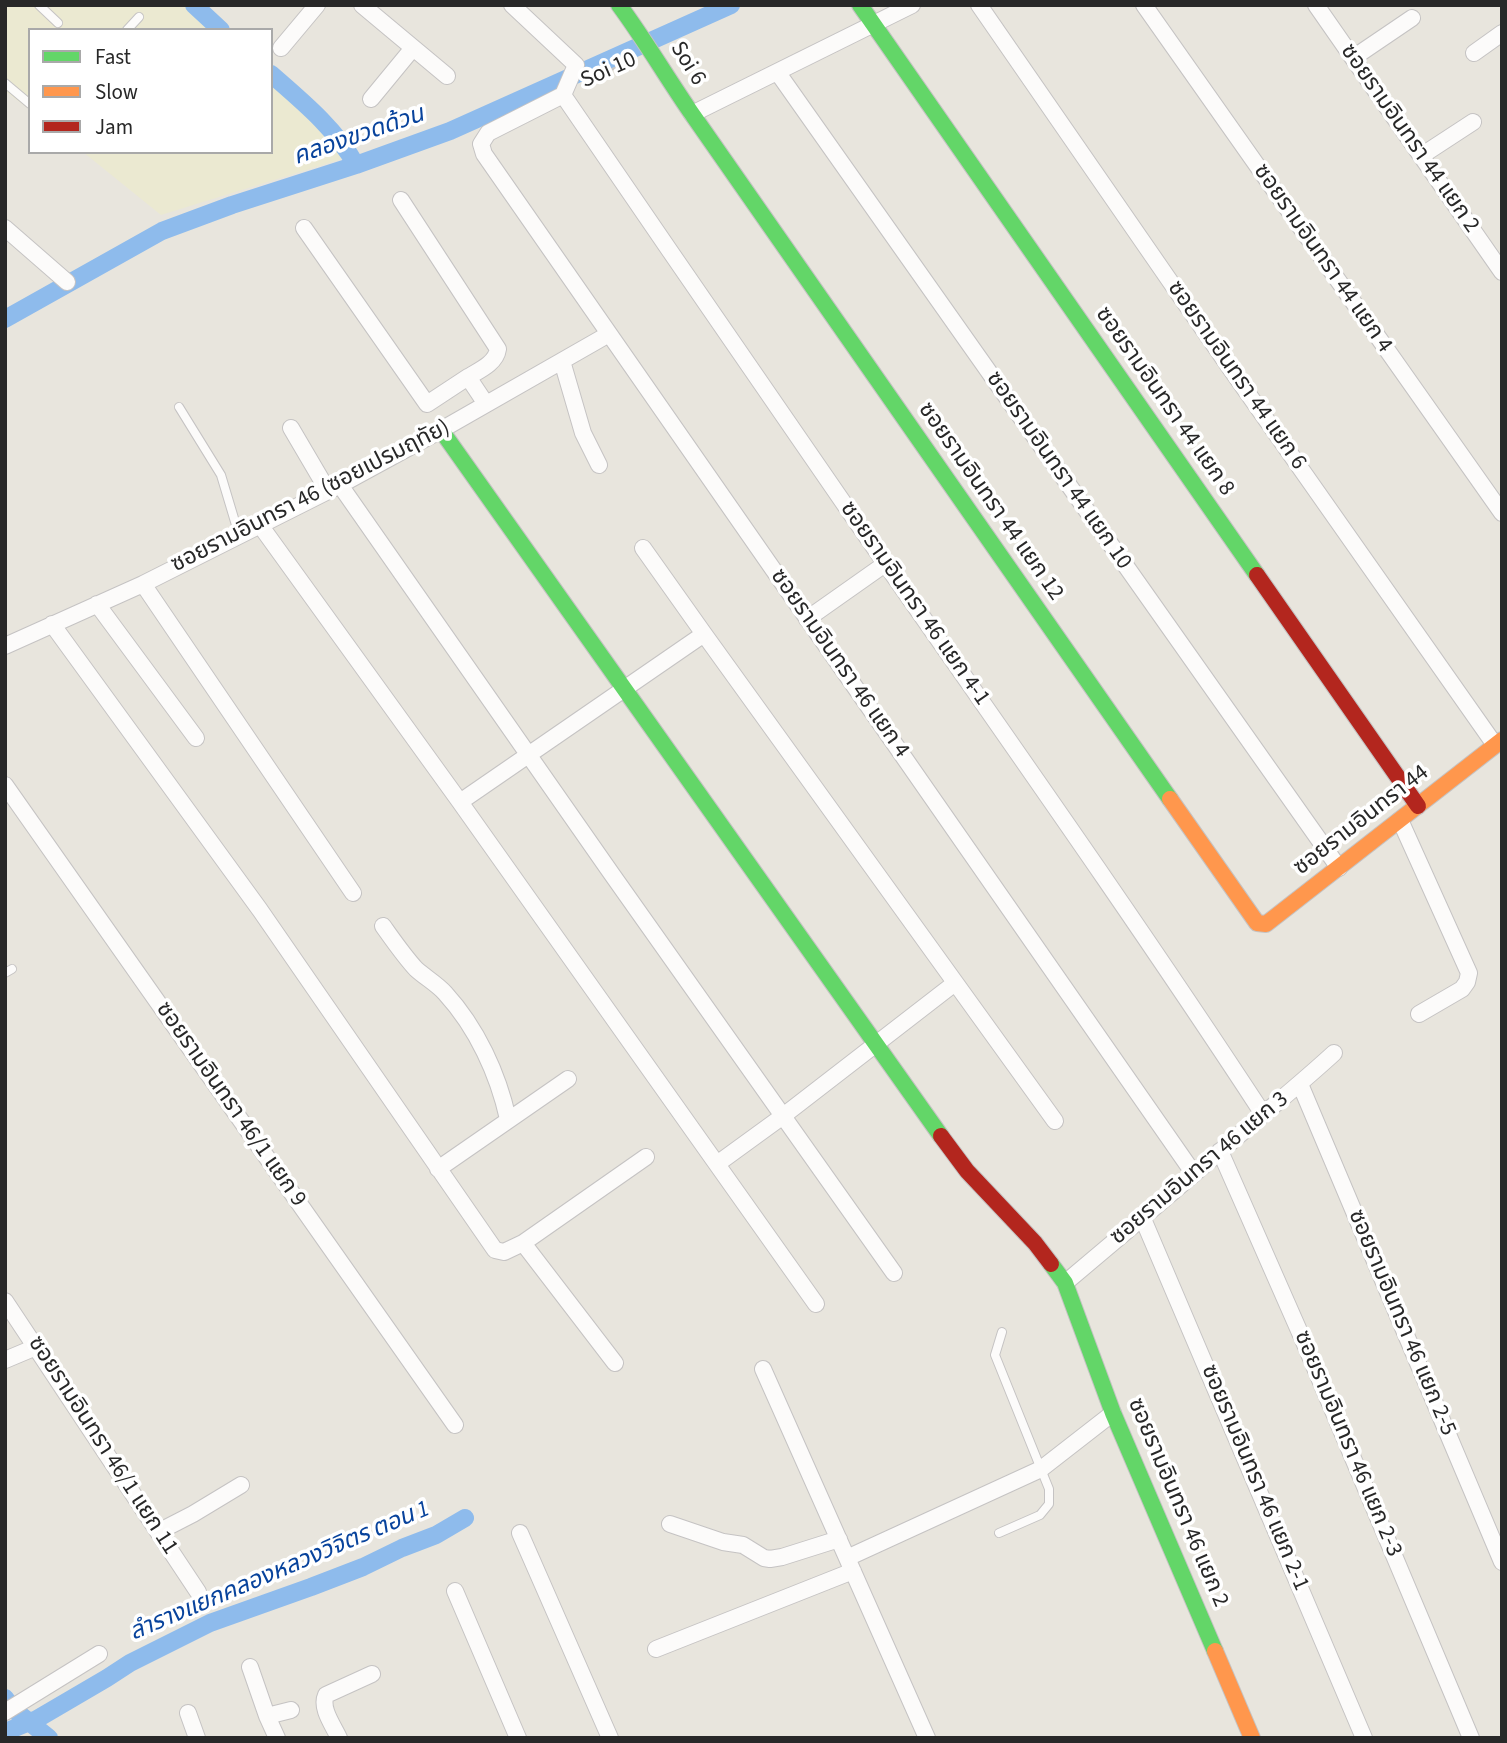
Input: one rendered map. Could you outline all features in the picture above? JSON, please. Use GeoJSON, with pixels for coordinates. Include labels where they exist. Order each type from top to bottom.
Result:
{"type":"FeatureCollection","features":[{"type":"Feature","properties":{"kind":"street"},"geometry":{"type":"LineString","coordinates":[[281,48],[317,5]]}},
{"type":"Feature","properties":{"kind":"street"},"geometry":{"type":"LineString","coordinates":[[362,5],[447,76]]}},
{"type":"Feature","properties":{"kind":"street","name":"Soi 10"},"geometry":{"type":"LineString","coordinates":[[512,5],[576,65],[565,92]]}},
{"type":"Feature","properties":{"kind":"street","name":"Soi 6"},"geometry":{"type":"LineString","coordinates":[[619,5],[692,114]]}},
{"type":"Feature","properties":{"kind":"street","name":"ซอยรามอินทรา 44 แยก 8"},"geometry":{"type":"LineString","coordinates":[[860,5],[1418,806]]}},
{"type":"Feature","properties":{"kind":"street"},"geometry":{"type":"LineString","coordinates":[[692,114],[912,5]]}},
{"type":"Feature","properties":{"kind":"street","name":"ซอยรามอินทรา 44 แยก 6"},"geometry":{"type":"LineString","coordinates":[[979,5],[1238,380],[1498,742]]}},
{"type":"Feature","properties":{"kind":"street","name":"ซอยรามอินทรา 44 แยก 4"},"geometry":{"type":"LineString","coordinates":[[1144,5],[1502,513]]}},
{"type":"Feature","properties":{"kind":"street","name":"ซอยรามอินทรา 44 แยก 2"},"geometry":{"type":"LineString","coordinates":[[1316,5],[1502,272]]}},
{"type":"Feature","properties":{"kind":"street"},"geometry":{"type":"LineString","coordinates":[[1353,58],[1412,18]]}},
{"type":"Feature","properties":{"kind":"street"},"geometry":{"type":"LineString","coordinates":[[1474,52],[1502,33]]}},
{"type":"Feature","properties":{"kind":"street"},"geometry":{"type":"LineString","coordinates":[[371,99],[413,48]]}},
{"type":"Feature","properties":{"kind":"street","name":"ซอยรามอินทรา 44 แยก 10"},"geometry":{"type":"LineString","coordinates":[[778,73],[1339,869]]}},
{"type":"Feature","properties":{"kind":"street","name":"ซอยรามอินทรา 46 แยก 4"},"geometry":{"type":"LineString","coordinates":[[565,92],[488,133],[481,144],[484,154],[1195,1174]]}},
{"type":"Feature","properties":{"kind":"street","name":"ซอยรามอินทรา 46 แยก 4-1"},"geometry":{"type":"LineString","coordinates":[[565,92],[886,564],[1192,1006],[1263,1114]]}},
{"type":"Feature","properties":{"kind":"street","name":"ซอยรามอินทรา 44 แยก 12"},"geometry":{"type":"LineString","coordinates":[[692,114],[1251,915]]}},
{"type":"Feature","properties":{"kind":"street"},"geometry":{"type":"LineString","coordinates":[[1421,156],[1473,122]]}},
{"type":"Feature","properties":{"kind":"street"},"geometry":{"type":"LineString","coordinates":[[304,228],[427,404],[493,361],[498,356],[499,349],[401,200]]}},
{"type":"Feature","properties":{"kind":"street"},"geometry":{"type":"LineString","coordinates":[[5,228],[67,282]]}},
{"type":"Feature","properties":{"kind":"street","name":"ซอยรามอินทรา 46 (ซอยเปรมฤทัย)"},"geometry":{"type":"LineString","coordinates":[[5,646],[143,584],[334,488],[609,334]]}},
{"type":"Feature","properties":{"kind":"street"},"geometry":{"type":"LineString","coordinates":[[562,361],[583,433],[598,465]]}},
{"type":"Feature","properties":{"kind":"street"},"geometry":{"type":"LineString","coordinates":[[468,377],[486,404]]}},
{"type":"Feature","properties":{"kind":"street"},"geometry":{"type":"LineString","coordinates":[[291,428],[529,755],[894,1273]]}},
{"type":"Feature","properties":{"kind":"street","name":"ซอยรามอินทรา 46 แยก 2"},"geometry":{"type":"LineString","coordinates":[[441,430],[967,1171],[1028,1234],[1065,1283],[1113,1413],[1252,1738]]}},
{"type":"Feature","properties":{"kind":"street"},"geometry":{"type":"LineString","coordinates":[[260,525],[816,1304]]}},
{"type":"Feature","properties":{"kind":"street"},"geometry":{"type":"LineString","coordinates":[[643,548],[1055,1121]]}},
{"type":"Feature","properties":{"kind":"street"},"geometry":{"type":"LineString","coordinates":[[807,619],[886,564]]}},
{"type":"Feature","properties":{"kind":"street"},"geometry":{"type":"LineString","coordinates":[[143,584],[353,893]]}},
{"type":"Feature","properties":{"kind":"street"},"geometry":{"type":"LineString","coordinates":[[97,604],[196,738]]}},
{"type":"Feature","properties":{"kind":"street"},"geometry":{"type":"LineString","coordinates":[[52,624],[260,910],[495,1250],[504,1252],[523,1244],[646,1157]]}},
{"type":"Feature","properties":{"kind":"street"},"geometry":{"type":"LineString","coordinates":[[460,802],[704,634]]}},
{"type":"Feature","properties":{"kind":"street","name":"ซอยรามอินทรา 44"},"geometry":{"type":"LineString","coordinates":[[1251,915],[1256,923],[1266,925],[1498,742]]}},
{"type":"Feature","properties":{"kind":"street","name":"ซอยรามอินทรา 46/1 แยก 9"},"geometry":{"type":"LineString","coordinates":[[5,785],[455,1425]]}},
{"type":"Feature","properties":{"kind":"street"},"geometry":{"type":"LineString","coordinates":[[1400,820],[1469,973],[1462,989],[1419,1014]]}},
{"type":"Feature","properties":{"kind":"street"},"geometry":{"type":"LineString","coordinates":[[383,926],[415,968],[445,993],[475,1034],[504,1102],[508,1119]]}},
{"type":"Feature","properties":{"kind":"street"},"geometry":{"type":"LineString","coordinates":[[717,1164],[955,983]]}},
{"type":"Feature","properties":{"kind":"street","name":"ซอยรามอินทรา 46 แยก 3"},"geometry":{"type":"LineString","coordinates":[[1065,1283],[1334,1053]]}},
{"type":"Feature","properties":{"kind":"street"},"geometry":{"type":"LineString","coordinates":[[438,1169],[568,1079]]}},
{"type":"Feature","properties":{"kind":"street","name":"ซอยรามอินทรา 46 แยก 2-5"},"geometry":{"type":"LineString","coordinates":[[1300,1084],[1502,1562]]}},
{"type":"Feature","properties":{"kind":"street","name":"ซอยรามอินทรา 46 แยก 2-3"},"geometry":{"type":"LineString","coordinates":[[1220,1151],[1304,1342],[1471,1738]]}},
{"type":"Feature","properties":{"kind":"street","name":"ซอยรามอินทรา 46 แยก 2-1"},"geometry":{"type":"LineString","coordinates":[[1143,1219],[1364,1738]]}},
{"type":"Feature","properties":{"kind":"street"},"geometry":{"type":"LineString","coordinates":[[523,1244],[615,1363]]}},
{"type":"Feature","properties":{"kind":"street","name":"ซอยรามอินทรา 46/1 แยก 11"},"geometry":{"type":"LineString","coordinates":[[5,1301],[198,1592]]}},
{"type":"Feature","properties":{"kind":"street"},"geometry":{"type":"LineString","coordinates":[[5,1360],[36,1347]]}},
{"type":"Feature","properties":{"kind":"street"},"geometry":{"type":"LineString","coordinates":[[763,1369],[927,1738]]}},
{"type":"Feature","properties":{"kind":"street"},"geometry":{"type":"LineString","coordinates":[[656,1649],[850,1564],[1041,1469],[1113,1413]]}},
{"type":"Feature","properties":{"kind":"street"},"geometry":{"type":"LineString","coordinates":[[158,1532],[241,1485]]}},
{"type":"Feature","properties":{"kind":"street"},"geometry":{"type":"LineString","coordinates":[[670,1524],[723,1542],[743,1545],[769,1559],[839,1539]]}},
{"type":"Feature","properties":{"kind":"street"},"geometry":{"type":"LineString","coordinates":[[520,1533],[610,1738]]}},
{"type":"Feature","properties":{"kind":"street"},"geometry":{"type":"LineString","coordinates":[[455,1591],[518,1738]]}},
{"type":"Feature","properties":{"kind":"street"},"geometry":{"type":"LineString","coordinates":[[5,1712],[99,1654]]}},
{"type":"Feature","properties":{"kind":"street"},"geometry":{"type":"LineString","coordinates":[[250,1667],[277,1738]]}},
{"type":"Feature","properties":{"kind":"street"},"geometry":{"type":"LineString","coordinates":[[339,1738],[324,1706],[326,1695],[372,1674]]}},
{"type":"Feature","properties":{"kind":"street"},"geometry":{"type":"LineString","coordinates":[[267,1716],[291,1710]]}},
{"type":"Feature","properties":{"kind":"street"},"geometry":{"type":"LineString","coordinates":[[188,1713],[197,1738]]}},
{"type":"Feature","properties":{"kind":"lane"},"geometry":{"type":"LineString","coordinates":[[39,5],[58,23]]}},
{"type":"Feature","properties":{"kind":"lane"},"geometry":{"type":"LineString","coordinates":[[129,28],[139,17]]}},
{"type":"Feature","properties":{"kind":"lane"},"geometry":{"type":"LineString","coordinates":[[5,83],[28,102]]}},
{"type":"Feature","properties":{"kind":"lane"},"geometry":{"type":"LineString","coordinates":[[179,407],[221,475],[239,535]]}},
{"type":"Feature","properties":{"kind":"lane"},"geometry":{"type":"LineString","coordinates":[[999,1533],[1040,1515],[1049,1504],[1049,1489],[995,1354],[1002,1332]]}},
{"type":"Feature","properties":{"kind":"path","name":"Soi 10"},"geometry":{"type":"LineString","coordinates":[[565,92],[648,45]]}},
{"type":"Feature","properties":{"kind":"shaded area"},"geometry":{"type":"Polygon","coordinates":[[[5,5],[186,5],[210,28],[28,28],[28,108],[5,91],[5,5]]]}},
{"type":"Feature","properties":{"kind":"shaded area"},"geometry":{"type":"Polygon","coordinates":[[[273,85],[318,124],[345,158],[161,215],[85,154],[273,154],[273,85]]]}},
{"type":"Feature","properties":{"kind":"waterway"},"geometry":{"type":"LineString","coordinates":[[194,5],[219,28]]}},
{"type":"Feature","properties":{"kind":"waterway","name":"คลองขวดด้วน"},"geometry":{"type":"LineString","coordinates":[[5,319],[162,231],[450,131],[731,5]]}},
{"type":"Feature","properties":{"kind":"waterway"},"geometry":{"type":"LineString","coordinates":[[273,76],[339,139],[356,165]]}},
{"type":"Feature","properties":{"kind":"waterway","name":"ลำรางแยกคลองหลวงวิจิตร ตอน 1"},"geometry":{"type":"LineString","coordinates":[[5,1732],[37,1719],[130,1663],[210,1623],[363,1567],[436,1535],[465,1518]]}},
{"type":"Feature","properties":{"kind":"waterway"},"geometry":{"type":"LineString","coordinates":[[5,1698],[13,1709],[49,1738]]}},
{"type":"Feature","properties":{"kind":"traffic: fast"},"geometry":{"type":"LineString","coordinates":[[619,5],[692,114],[1170,799]]}},
{"type":"Feature","properties":{"kind":"traffic: fast"},"geometry":{"type":"LineString","coordinates":[[860,5],[1257,575]]}},
{"type":"Feature","properties":{"kind":"traffic: fast"},"geometry":{"type":"LineString","coordinates":[[441,430],[941,1136]]}},
{"type":"Feature","properties":{"kind":"traffic: fast"},"geometry":{"type":"LineString","coordinates":[[1051,1264],[1065,1283],[1113,1413],[1215,1651]]}},
{"type":"Feature","properties":{"kind":"traffic: slow"},"geometry":{"type":"LineString","coordinates":[[1170,799],[1257,923],[1266,924],[1502,740]]}},
{"type":"Feature","properties":{"kind":"traffic: slow"},"geometry":{"type":"LineString","coordinates":[[1215,1651],[1252,1738]]}},
{"type":"Feature","properties":{"kind":"traffic: jam"},"geometry":{"type":"LineString","coordinates":[[1257,575],[1418,806]]}},
{"type":"Feature","properties":{"kind":"traffic: jam"},"geometry":{"type":"LineString","coordinates":[[941,1136],[967,1171],[1035,1243],[1051,1264]]}}]}
